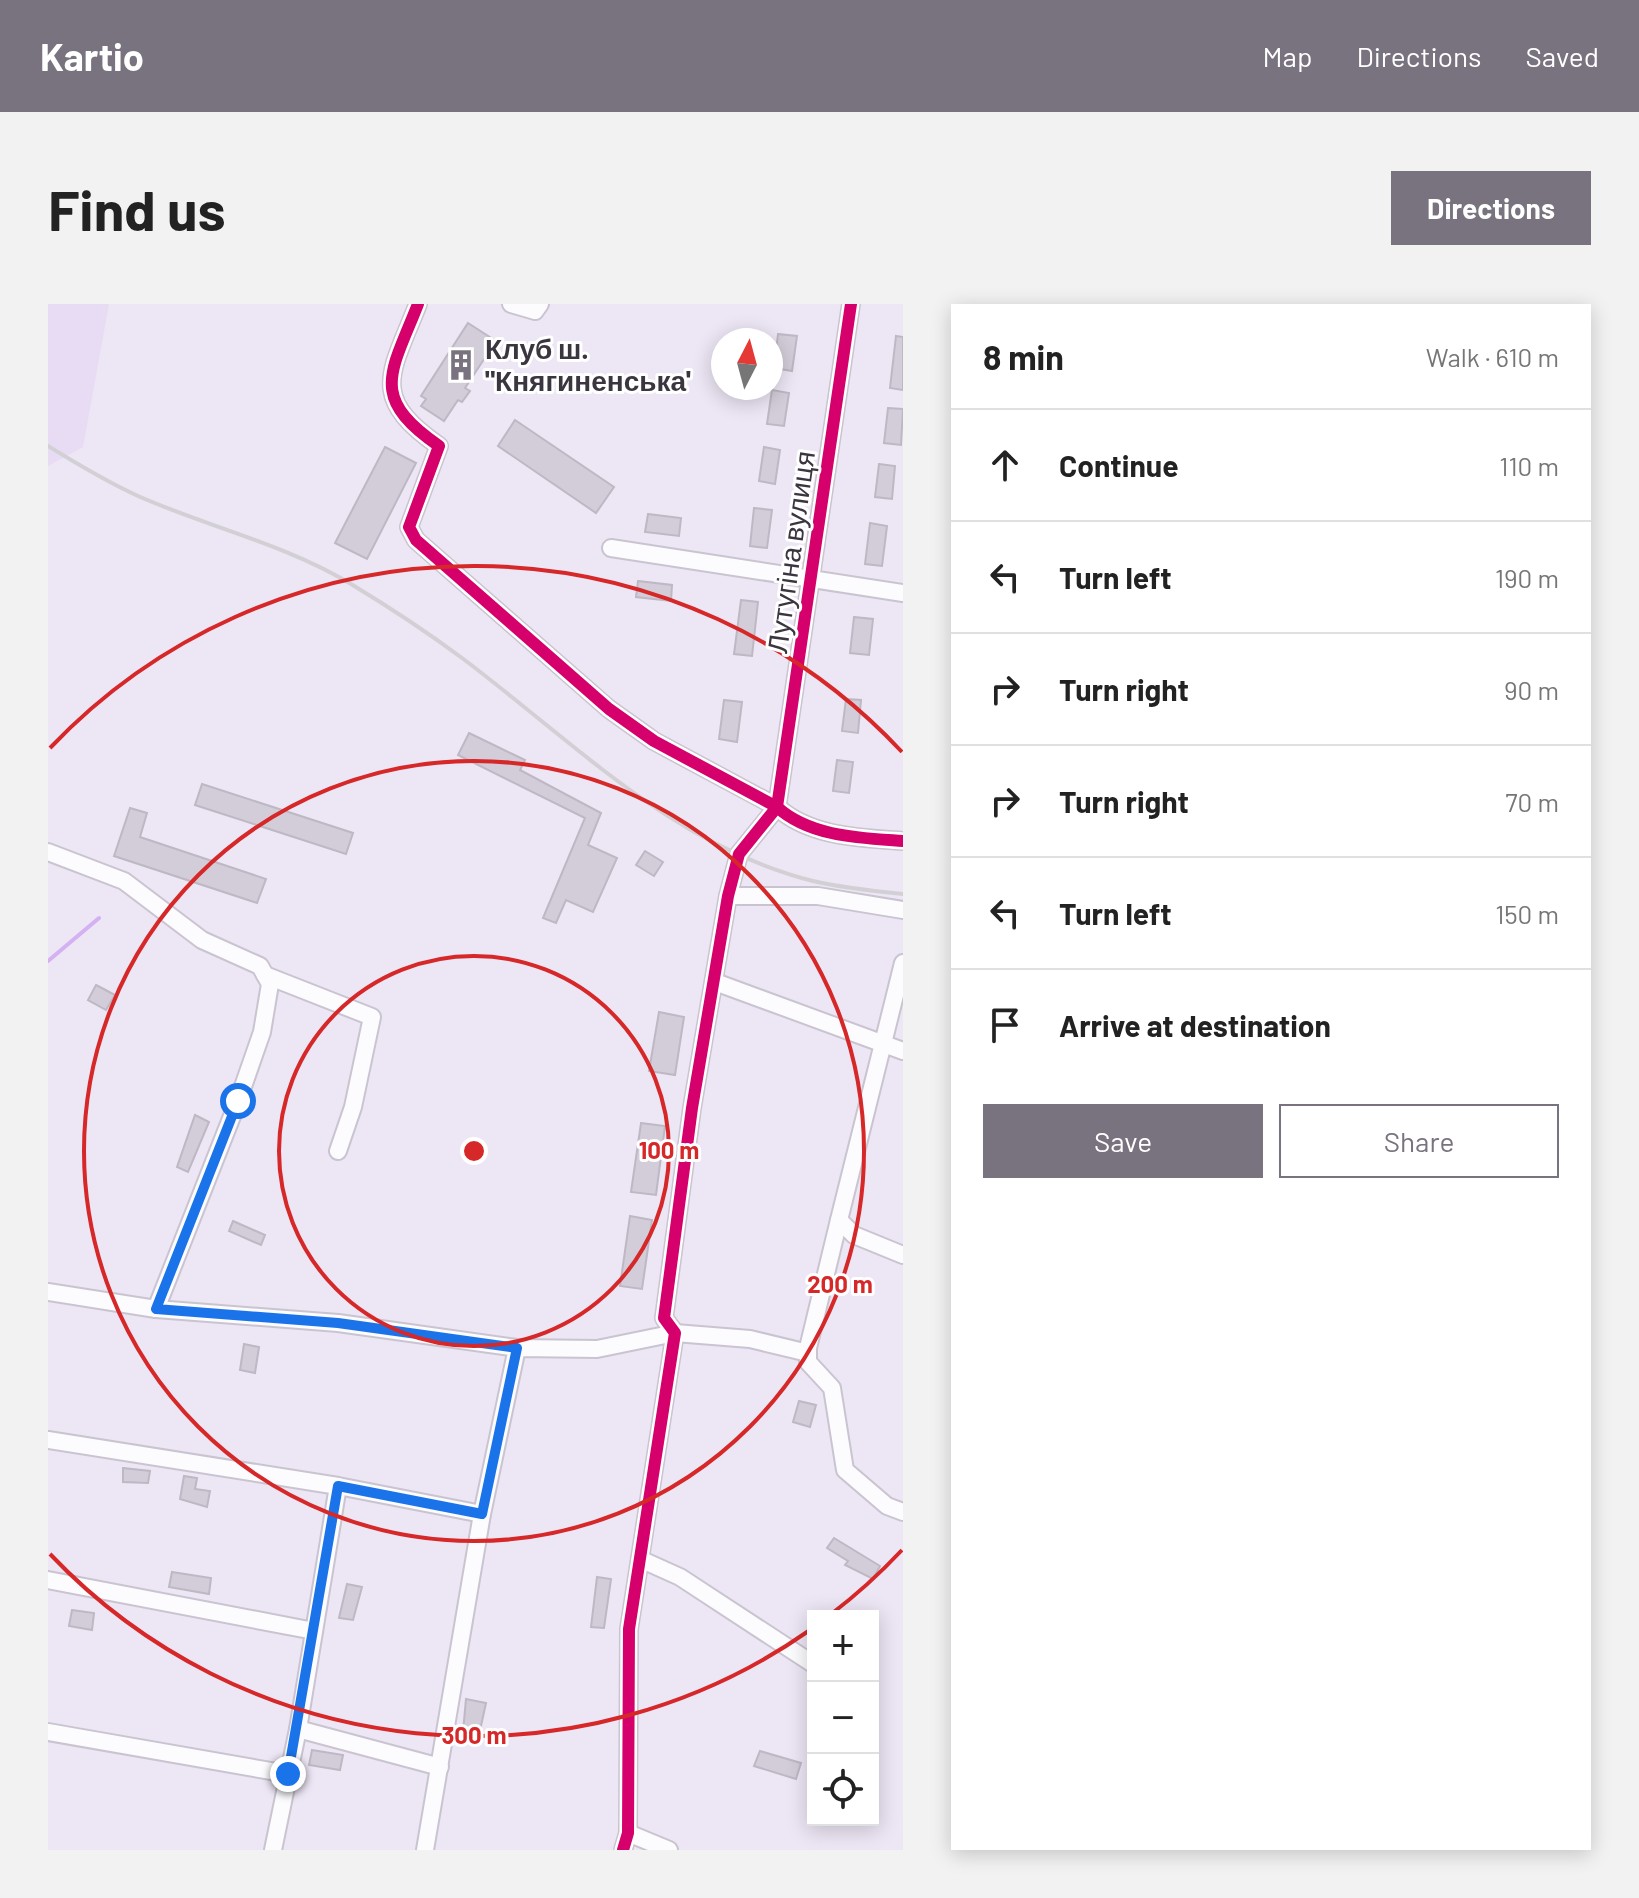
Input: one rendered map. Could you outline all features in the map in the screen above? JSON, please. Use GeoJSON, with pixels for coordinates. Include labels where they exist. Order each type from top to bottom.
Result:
{"type":"FeatureCollection","features":[{"type":"Feature","properties":{"kind":"street"},"geometry":{"type":"LineString","coordinates":[[418,304],[390,378],[398,409],[410,425],[439,446],[409,527],[416,540],[609,709],[654,741],[777,807],[786,816],[838,836],[903,841]]}},
{"type":"Feature","properties":{"kind":"street"},"geometry":{"type":"LineString","coordinates":[[511,304],[538,308]]}},
{"type":"Feature","properties":{"kind":"street","name":"Лутугіна вулиця"},"geometry":{"type":"LineString","coordinates":[[777,807],[851,304]]}},
{"type":"Feature","properties":{"kind":"street"},"geometry":{"type":"LineString","coordinates":[[611,548],[903,593]]}},
{"type":"Feature","properties":{"kind":"street"},"geometry":{"type":"LineString","coordinates":[[623,1850],[628,1833],[629,1629],[675,1333],[664,1318],[692,1108],[728,896],[739,854],[777,807]]}},
{"type":"Feature","properties":{"kind":"street"},"geometry":{"type":"LineString","coordinates":[[48,852],[124,881],[202,940],[260,966],[265,975],[269,994],[257,1046],[156,1309]]}},
{"type":"Feature","properties":{"kind":"street"},"geometry":{"type":"LineString","coordinates":[[728,896],[818,896],[903,910]]}},
{"type":"Feature","properties":{"kind":"street"},"geometry":{"type":"LineString","coordinates":[[903,963],[808,1353],[808,1362],[832,1388],[845,1470],[887,1506],[903,1512]]}},
{"type":"Feature","properties":{"kind":"street"},"geometry":{"type":"LineString","coordinates":[[265,975],[372,1017],[353,1107],[338,1151]]}},
{"type":"Feature","properties":{"kind":"street"},"geometry":{"type":"LineString","coordinates":[[715,982],[903,1051]]}},
{"type":"Feature","properties":{"kind":"street"},"geometry":{"type":"LineString","coordinates":[[839,1220],[854,1235],[903,1255]]}},
{"type":"Feature","properties":{"kind":"street"},"geometry":{"type":"LineString","coordinates":[[48,1292],[156,1309],[338,1323],[517,1348],[597,1349],[675,1333],[750,1339],[808,1353]]}},
{"type":"Feature","properties":{"kind":"street"},"geometry":{"type":"LineString","coordinates":[[425,1850],[482,1514],[517,1348]]}},
{"type":"Feature","properties":{"kind":"street"},"geometry":{"type":"LineString","coordinates":[[48,1440],[338,1486],[482,1514]]}},
{"type":"Feature","properties":{"kind":"street"},"geometry":{"type":"LineString","coordinates":[[273,1850],[298,1729],[338,1486]]}},
{"type":"Feature","properties":{"kind":"street"},"geometry":{"type":"LineString","coordinates":[[640,1559],[680,1577],[807,1660]]}},
{"type":"Feature","properties":{"kind":"street"},"geometry":{"type":"LineString","coordinates":[[48,1580],[314,1631]]}},
{"type":"Feature","properties":{"kind":"street"},"geometry":{"type":"LineString","coordinates":[[298,1729],[440,1767]]}},
{"type":"Feature","properties":{"kind":"street"},"geometry":{"type":"LineString","coordinates":[[48,1732],[288,1774]]}},
{"type":"Feature","properties":{"kind":"street"},"geometry":{"type":"LineString","coordinates":[[628,1833],[669,1850]]}},
{"type":"Feature","properties":{"kind":"shaded area"},"geometry":{"type":"Polygon","coordinates":[[[48,304],[109,304],[83,447],[48,466],[48,304]]]}},
{"type":"Feature","properties":{"kind":"building","name":"Клуб ш. \"Княгиненська'"},"geometry":{"type":"Polygon","coordinates":[[[468,323],[496,341],[465,388],[470,391],[462,402],[458,400],[444,421],[421,406],[426,399],[421,396],[468,323]]]}},
{"type":"Feature","properties":{"kind":"building"},"geometry":{"type":"Polygon","coordinates":[[[783,335],[797,336],[792,371],[783,370],[783,335]]]}},
{"type":"Feature","properties":{"kind":"building"},"geometry":{"type":"Polygon","coordinates":[[[896,336],[903,337],[903,390],[890,388],[896,336]]]}},
{"type":"Feature","properties":{"kind":"building"},"geometry":{"type":"Polygon","coordinates":[[[783,392],[789,393],[784,426],[767,424],[771,400],[783,400],[783,392]]]}},
{"type":"Feature","properties":{"kind":"building"},"geometry":{"type":"Polygon","coordinates":[[[888,408],[903,409],[901,445],[884,443],[888,408]]]}},
{"type":"Feature","properties":{"kind":"building"},"geometry":{"type":"Polygon","coordinates":[[[515,420],[614,487],[596,513],[498,446],[515,420]]]}},
{"type":"Feature","properties":{"kind":"building"},"geometry":{"type":"Polygon","coordinates":[[[385,447],[416,463],[367,559],[335,543],[385,447]]]}},
{"type":"Feature","properties":{"kind":"building"},"geometry":{"type":"Polygon","coordinates":[[[764,447],[780,450],[775,484],[759,481],[764,447]]]}},
{"type":"Feature","properties":{"kind":"building"},"geometry":{"type":"Polygon","coordinates":[[[879,464],[895,466],[892,499],[875,497],[879,464]]]}},
{"type":"Feature","properties":{"kind":"building"},"geometry":{"type":"Polygon","coordinates":[[[754,508],[772,510],[767,548],[750,546],[754,508]]]}},
{"type":"Feature","properties":{"kind":"building"},"geometry":{"type":"Polygon","coordinates":[[[648,514],[681,518],[679,536],[645,532],[648,514]]]}},
{"type":"Feature","properties":{"kind":"building"},"geometry":{"type":"Polygon","coordinates":[[[870,523],[887,526],[882,566],[865,564],[870,523]]]}},
{"type":"Feature","properties":{"kind":"building"},"geometry":{"type":"Polygon","coordinates":[[[638,581],[672,585],[671,601],[636,597],[638,581]]]}},
{"type":"Feature","properties":{"kind":"building"},"geometry":{"type":"Polygon","coordinates":[[[741,600],[758,602],[752,656],[734,654],[741,600]]]}},
{"type":"Feature","properties":{"kind":"building"},"geometry":{"type":"Polygon","coordinates":[[[854,617],[873,619],[869,655],[850,653],[854,617]]]}},
{"type":"Feature","properties":{"kind":"building"},"geometry":{"type":"Polygon","coordinates":[[[846,699],[861,700],[858,733],[842,731],[846,699]]]}},
{"type":"Feature","properties":{"kind":"building"},"geometry":{"type":"Polygon","coordinates":[[[724,700],[742,702],[737,742],[719,739],[724,700]]]}},
{"type":"Feature","properties":{"kind":"building"},"geometry":{"type":"Polygon","coordinates":[[[469,733],[525,760],[520,770],[601,813],[588,845],[617,858],[593,912],[566,900],[556,923],[543,918],[585,818],[458,755],[469,733]]]}},
{"type":"Feature","properties":{"kind":"building"},"geometry":{"type":"Polygon","coordinates":[[[837,760],[853,762],[849,793],[833,791],[837,760]]]}},
{"type":"Feature","properties":{"kind":"building"},"geometry":{"type":"Polygon","coordinates":[[[202,784],[353,833],[346,854],[195,805],[202,784]]]}},
{"type":"Feature","properties":{"kind":"building"},"geometry":{"type":"Polygon","coordinates":[[[130,808],[147,813],[140,837],[266,879],[257,903],[114,856],[130,808]]]}},
{"type":"Feature","properties":{"kind":"building"},"geometry":{"type":"Polygon","coordinates":[[[645,851],[663,862],[654,876],[636,865],[645,851]]]}},
{"type":"Feature","properties":{"kind":"building"},"geometry":{"type":"Polygon","coordinates":[[[96,985],[115,995],[106,1010],[88,1000],[96,985]]]}},
{"type":"Feature","properties":{"kind":"building"},"geometry":{"type":"Polygon","coordinates":[[[659,1012],[684,1017],[675,1075],[649,1071],[659,1012]]]}},
{"type":"Feature","properties":{"kind":"building"},"geometry":{"type":"Polygon","coordinates":[[[195,1115],[209,1122],[188,1172],[177,1167],[195,1115]]]}},
{"type":"Feature","properties":{"kind":"building"},"geometry":{"type":"Polygon","coordinates":[[[641,1123],[665,1126],[656,1195],[631,1192],[641,1123]]]}},
{"type":"Feature","properties":{"kind":"building"},"geometry":{"type":"Polygon","coordinates":[[[630,1216],[652,1220],[642,1289],[620,1286],[630,1216]]]}},
{"type":"Feature","properties":{"kind":"building"},"geometry":{"type":"Polygon","coordinates":[[[233,1221],[265,1235],[261,1245],[229,1231],[233,1221]]]}},
{"type":"Feature","properties":{"kind":"building"},"geometry":{"type":"Polygon","coordinates":[[[244,1344],[259,1347],[255,1373],[240,1370],[244,1344]]]}},
{"type":"Feature","properties":{"kind":"building"},"geometry":{"type":"Polygon","coordinates":[[[799,1401],[816,1405],[810,1427],[793,1422],[799,1401]]]}},
{"type":"Feature","properties":{"kind":"building"},"geometry":{"type":"Polygon","coordinates":[[[123,1468],[150,1471],[148,1483],[123,1482],[123,1468]]]}},
{"type":"Feature","properties":{"kind":"building"},"geometry":{"type":"Polygon","coordinates":[[[184,1476],[197,1478],[195,1489],[210,1491],[207,1507],[180,1499],[184,1476]]]}},
{"type":"Feature","properties":{"kind":"building"},"geometry":{"type":"Polygon","coordinates":[[[834,1538],[880,1566],[873,1579],[845,1565],[848,1561],[827,1548],[834,1538]]]}},
{"type":"Feature","properties":{"kind":"building"},"geometry":{"type":"Polygon","coordinates":[[[172,1572],[211,1578],[209,1594],[169,1587],[172,1572]]]}},
{"type":"Feature","properties":{"kind":"building"},"geometry":{"type":"Polygon","coordinates":[[[597,1577],[611,1579],[604,1628],[591,1627],[597,1577]]]}},
{"type":"Feature","properties":{"kind":"building"},"geometry":{"type":"Polygon","coordinates":[[[347,1584],[362,1587],[353,1620],[339,1618],[347,1584]]]}},
{"type":"Feature","properties":{"kind":"building"},"geometry":{"type":"Polygon","coordinates":[[[72,1610],[94,1613],[92,1630],[69,1626],[72,1610]]]}},
{"type":"Feature","properties":{"kind":"building"},"geometry":{"type":"Polygon","coordinates":[[[466,1699],[486,1703],[479,1735],[463,1732],[466,1699]]]}},
{"type":"Feature","properties":{"kind":"building"},"geometry":{"type":"Polygon","coordinates":[[[312,1750],[343,1755],[340,1770],[309,1765],[312,1750]]]}},
{"type":"Feature","properties":{"kind":"building"},"geometry":{"type":"Polygon","coordinates":[[[760,1751],[801,1763],[796,1779],[754,1766],[760,1751]]]}},
{"type":"Feature","properties":{"kind":"waterway"},"geometry":{"type":"LineString","coordinates":[[48,961],[99,918]]}},
{"type":"Feature","properties":{"kind":"railway"},"geometry":{"type":"LineString","coordinates":[[48,446],[138,496],[300,558],[351,584],[462,658],[627,788],[715,843],[762,865],[813,881],[903,894]]}},
{"type":"Feature","properties":{"kind":"cycle path"},"geometry":{"type":"LineString","coordinates":[[418,304],[400,348],[392,382],[394,398],[402,413],[439,446],[409,527],[416,540],[609,709],[654,741],[805,825],[837,834],[903,841]]}},
{"type":"Feature","properties":{"kind":"cycle path"},"geometry":{"type":"LineString","coordinates":[[623,1850],[628,1833],[629,1629],[675,1333],[664,1318],[692,1108],[728,896],[739,854],[777,807],[851,304]]}},
{"type":"Feature","properties":{"kind":"place","name":"Клуб ш. \"Княгиненська'"},"geometry":{"type":"Point","coordinates":[461,365]}},
{"type":"Feature","properties":{"kind":"route"},"geometry":{"type":"LineString","coordinates":[[238,1101],[207,1173],[156,1309],[338,1323],[517,1348],[482,1514],[338,1486],[288,1774]]}}]}
